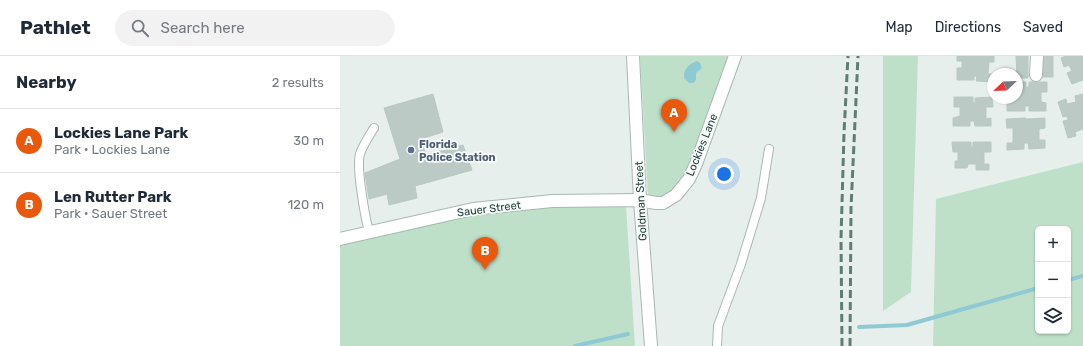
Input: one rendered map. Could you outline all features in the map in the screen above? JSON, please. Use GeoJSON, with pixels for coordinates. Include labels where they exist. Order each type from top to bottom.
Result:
{"type":"FeatureCollection","features":[{"type":"Feature","properties":{"kind":"street","name":"Goldman Street"},"geometry":{"type":"LineString","coordinates":[[633,56],[640,200],[650,344]]}},
{"type":"Feature","properties":{"kind":"street","name":"Lockies Lane"},"geometry":{"type":"LineString","coordinates":[[640,200],[663,203],[676,195],[689,179],[696,164],[735,56]]}},
{"type":"Feature","properties":{"kind":"street"},"geometry":{"type":"LineString","coordinates":[[1036,75],[1037,56]]}},
{"type":"Feature","properties":{"kind":"street","name":"Sauer Street"},"geometry":{"type":"LineString","coordinates":[[340,239],[473,209],[552,202],[640,200]]}},
{"type":"Feature","properties":{"kind":"lane"},"geometry":{"type":"LineString","coordinates":[[369,232],[359,165],[360,153],[374,128]]}},
{"type":"Feature","properties":{"kind":"lane"},"geometry":{"type":"LineString","coordinates":[[717,346],[718,326],[741,264],[761,198],[769,149]]}},
{"type":"Feature","properties":{"kind":"green space"},"geometry":{"type":"Polygon","coordinates":[[[640,56],[730,56],[686,175],[673,191],[661,198],[648,196],[640,56]]]}},
{"type":"Feature","properties":{"kind":"green space"},"geometry":{"type":"Polygon","coordinates":[[[883,56],[918,56],[911,292],[883,311],[883,56]]]}},
{"type":"Feature","properties":{"kind":"green space"},"geometry":{"type":"Polygon","coordinates":[[[1083,162],[1083,346],[933,346],[936,199],[1083,162]]]}},
{"type":"Feature","properties":{"kind":"green space"},"geometry":{"type":"Polygon","coordinates":[[[551,206],[626,206],[635,346],[340,346],[340,244],[474,214],[551,206]]]}},
{"type":"Feature","properties":{"kind":"water"},"geometry":{"type":"Polygon","coordinates":[[[697,61],[700,63],[702,68],[696,73],[695,82],[689,83],[684,78],[684,72],[689,65],[697,61]]]}},
{"type":"Feature","properties":{"kind":"building"},"geometry":{"type":"Polygon","coordinates":[[[957,56],[994,56],[994,62],[989,62],[988,68],[987,68],[987,82],[976,81],[977,76],[974,76],[974,80],[957,80],[957,68],[962,68],[962,61],[957,61],[957,56]]]}},
{"type":"Feature","properties":{"kind":"building"},"geometry":{"type":"Polygon","coordinates":[[[1016,56],[1028,56],[1028,78],[1023,78],[1023,68],[1017,68],[1016,56]]]}},
{"type":"Feature","properties":{"kind":"building"},"geometry":{"type":"Polygon","coordinates":[[[1042,56],[1053,56],[1053,77],[1042,77],[1042,56]]]}},
{"type":"Feature","properties":{"kind":"building"},"geometry":{"type":"Polygon","coordinates":[[[1066,56],[1083,56],[1083,80],[1072,84],[1067,73],[1072,71],[1069,65],[1064,67],[1061,58],[1066,56]]]}},
{"type":"Feature","properties":{"kind":"building"},"geometry":{"type":"Polygon","coordinates":[[[1023,82],[1026,82],[1026,87],[1029,87],[1029,82],[1047,82],[1047,92],[1041,92],[1041,102],[1046,103],[1046,111],[1029,111],[1029,106],[1025,106],[1025,111],[1007,111],[1007,104],[1023,104],[1023,82]]]}},
{"type":"Feature","properties":{"kind":"building","name":"Florida Police Station"},"geometry":{"type":"Polygon","coordinates":[[[433,94],[443,132],[421,139],[426,155],[463,145],[472,170],[415,186],[417,198],[389,205],[387,194],[369,199],[365,173],[400,159],[384,108],[433,94]]]}},
{"type":"Feature","properties":{"kind":"building"},"geometry":{"type":"Polygon","coordinates":[[[1083,94],[1083,129],[1075,132],[1076,136],[1068,138],[1063,121],[1068,120],[1067,116],[1063,117],[1058,102],[1066,99],[1067,104],[1076,102],[1075,96],[1083,94]]]}},
{"type":"Feature","properties":{"kind":"building"},"geometry":{"type":"Polygon","coordinates":[[[954,97],[973,97],[973,103],[975,103],[975,98],[987,97],[987,104],[993,104],[993,107],[986,107],[986,119],[991,118],[991,126],[975,126],[974,121],[970,121],[970,126],[953,126],[953,118],[960,116],[960,107],[954,107],[954,97]]]}},
{"type":"Feature","properties":{"kind":"building"},"geometry":{"type":"Polygon","coordinates":[[[1026,118],[1027,124],[1027,119],[1045,118],[1045,128],[1039,129],[1039,140],[1045,140],[1045,148],[1029,149],[1028,143],[1024,143],[1024,149],[1007,150],[1007,143],[1013,143],[1013,128],[1007,128],[1006,119],[1026,118]]]}},
{"type":"Feature","properties":{"kind":"building"},"geometry":{"type":"Polygon","coordinates":[[[952,142],[971,142],[971,147],[973,147],[973,142],[991,142],[991,152],[984,152],[984,164],[989,164],[989,170],[976,170],[976,164],[968,164],[967,168],[955,168],[955,161],[958,161],[958,152],[953,152],[952,142]]]}},
{"type":"Feature","properties":{"kind":"waterway"},"geometry":{"type":"LineString","coordinates":[[1071,279],[1083,276]]}},
{"type":"Feature","properties":{"kind":"waterway"},"geometry":{"type":"LineString","coordinates":[[859,327],[907,325],[1035,289]]}},
{"type":"Feature","properties":{"kind":"waterway"},"geometry":{"type":"LineString","coordinates":[[575,346],[628,334]]}},
{"type":"Feature","properties":{"kind":"railway"},"geometry":{"type":"LineString","coordinates":[[842,346],[841,239],[848,56]]}},
{"type":"Feature","properties":{"kind":"railway"},"geometry":{"type":"LineString","coordinates":[[850,346],[851,208],[858,56]]}},
{"type":"Feature","properties":{"kind":"place","name":"Lockies Lane Park"},"geometry":{"type":"Point","coordinates":[674,132]}},
{"type":"Feature","properties":{"kind":"place","name":"Florida Police Station"},"geometry":{"type":"Point","coordinates":[411,150]}},
{"type":"Feature","properties":{"kind":"place","name":"Len Rutter Park"},"geometry":{"type":"Point","coordinates":[485,270]}}]}
